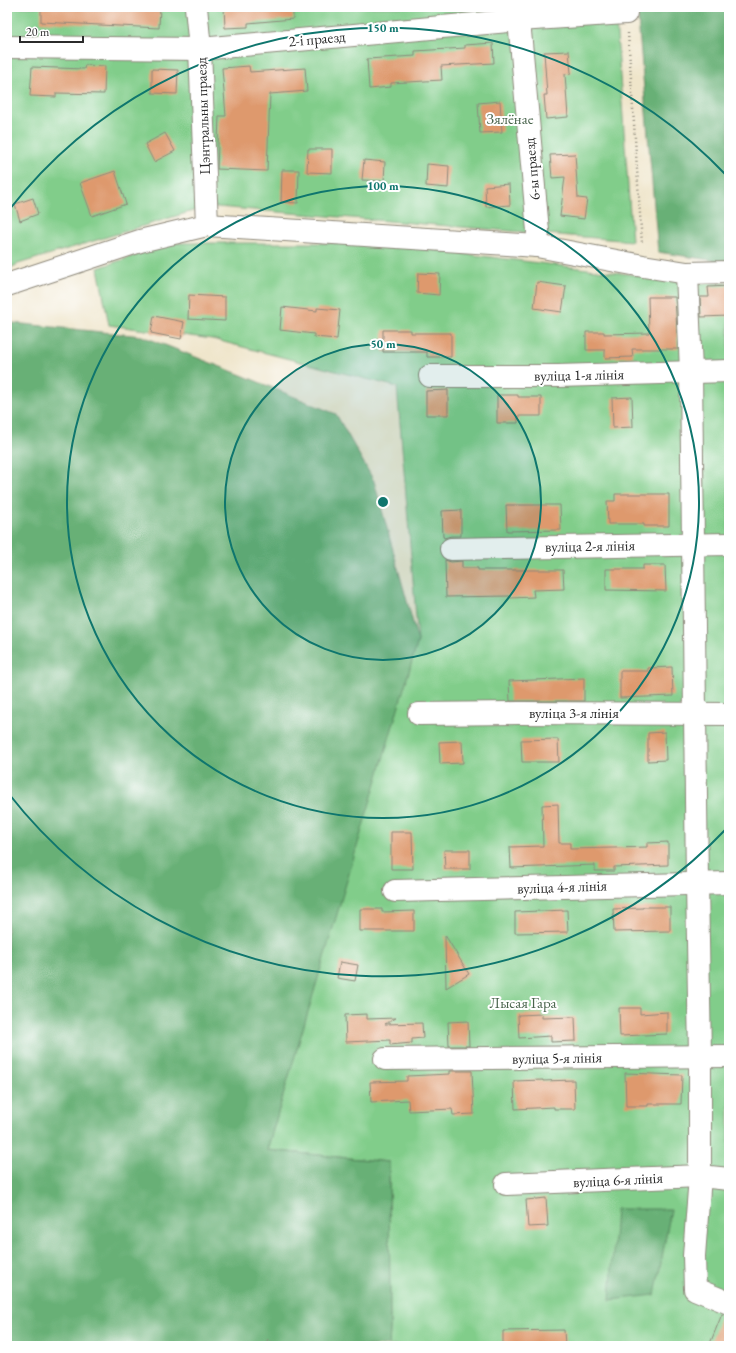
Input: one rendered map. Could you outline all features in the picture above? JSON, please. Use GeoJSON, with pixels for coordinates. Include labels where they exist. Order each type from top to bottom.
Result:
{"type":"FeatureCollection","features":[{"type":"Feature","properties":{"kind":"street","name":"Цэнтральны праезд"},"geometry":{"type":"LineString","coordinates":[[196,7],[200,49],[207,225]]}},
{"type":"Feature","properties":{"kind":"street","name":"2-і праезд"},"geometry":{"type":"LineString","coordinates":[[7,47],[200,49],[526,16],[626,13]]}},
{"type":"Feature","properties":{"kind":"street","name":"6-ы праезд"},"geometry":{"type":"LineString","coordinates":[[526,16],[538,231],[537,246]]}},
{"type":"Feature","properties":{"kind":"street"},"geometry":{"type":"LineString","coordinates":[[7,285],[140,241],[207,225],[537,246],[687,273],[729,272]]}},
{"type":"Feature","properties":{"kind":"street"},"geometry":{"type":"LineString","coordinates":[[687,273],[690,372],[700,1056],[700,1176],[694,1256],[695,1289],[729,1303]]}},
{"type":"Feature","properties":{"kind":"street","name":"вуліца 1-я лінія"},"geometry":{"type":"LineString","coordinates":[[430,376],[558,376],[729,371]]}},
{"type":"Feature","properties":{"kind":"street","name":"вуліца 2-я лінія"},"geometry":{"type":"LineString","coordinates":[[451,549],[729,544]]}},
{"type":"Feature","properties":{"kind":"street","name":"вуліца 3-я лінія"},"geometry":{"type":"LineString","coordinates":[[419,714],[729,714]]}},
{"type":"Feature","properties":{"kind":"street","name":"вуліца 4-я лінія"},"geometry":{"type":"LineString","coordinates":[[395,891],[729,883]]}},
{"type":"Feature","properties":{"kind":"street","name":"вуліца 5-я лінія"},"geometry":{"type":"LineString","coordinates":[[385,1059],[729,1056]]}},
{"type":"Feature","properties":{"kind":"street","name":"вуліца 6-я лінія"},"geometry":{"type":"LineString","coordinates":[[506,1184],[700,1176],[729,1179]]}},
{"type":"Feature","properties":{"kind":"path"},"geometry":{"type":"LineString","coordinates":[[626,13],[643,266]]}},
{"type":"Feature","properties":{"kind":"path"},"geometry":{"type":"LineString","coordinates":[[267,1340],[279,1346]]}},
{"type":"Feature","properties":{"kind":"green space","name":"Зялёнае"},"geometry":{"type":"Polygon","coordinates":[[[7,7],[615,7],[632,241],[217,207],[196,210],[18,264],[7,270],[7,7]]]}},
{"type":"Feature","properties":{"kind":"green space"},"geometry":{"type":"Polygon","coordinates":[[[637,7],[729,7],[729,263],[658,252],[637,7]]]}},
{"type":"Feature","properties":{"kind":"green space","name":"Лысая Гара"},"geometry":{"type":"Polygon","coordinates":[[[172,243],[377,243],[701,283],[729,283],[729,1346],[389,1346],[389,1162],[267,1150],[347,873],[418,641],[397,387],[212,339],[109,325],[98,268],[172,243]]]}},
{"type":"Feature","properties":{"kind":"green space"},"geometry":{"type":"Polygon","coordinates":[[[13,323],[142,336],[336,414],[374,481],[418,641],[267,1150],[389,1162],[389,1346],[7,1346],[7,326],[13,323]]]}},
{"type":"Feature","properties":{"kind":"green space"},"geometry":{"type":"Polygon","coordinates":[[[616,1209],[671,1209],[655,1295],[610,1300],[616,1209]]]}},
{"type":"Feature","properties":{"kind":"building"},"geometry":{"type":"Polygon","coordinates":[[[41,7],[160,7],[159,28],[41,22],[41,7]]]}},
{"type":"Feature","properties":{"kind":"building"},"geometry":{"type":"Polygon","coordinates":[[[224,7],[293,7],[293,19],[248,23],[248,27],[225,28],[224,7]]]}},
{"type":"Feature","properties":{"kind":"building"},"geometry":{"type":"Polygon","coordinates":[[[493,43],[494,63],[441,66],[442,80],[391,83],[391,87],[369,89],[367,59],[415,56],[415,51],[465,48],[465,45],[493,43]]]}},
{"type":"Feature","properties":{"kind":"building"},"geometry":{"type":"Polygon","coordinates":[[[569,51],[571,73],[565,74],[568,117],[546,119],[544,95],[547,95],[544,52],[569,51]]]}},
{"type":"Feature","properties":{"kind":"building"},"geometry":{"type":"Polygon","coordinates":[[[85,65],[105,66],[104,94],[56,93],[56,97],[30,96],[32,67],[84,69],[85,65]]]}},
{"type":"Feature","properties":{"kind":"building"},"geometry":{"type":"Polygon","coordinates":[[[249,66],[250,72],[305,68],[307,91],[270,94],[267,171],[217,169],[219,116],[226,116],[222,68],[249,66]]]}},
{"type":"Feature","properties":{"kind":"building"},"geometry":{"type":"Polygon","coordinates":[[[152,69],[178,70],[177,94],[152,93],[152,69]]]}},
{"type":"Feature","properties":{"kind":"building"},"geometry":{"type":"Polygon","coordinates":[[[500,101],[502,132],[480,133],[478,103],[500,101]]]}},
{"type":"Feature","properties":{"kind":"building"},"geometry":{"type":"Polygon","coordinates":[[[165,133],[175,151],[154,162],[145,144],[165,133]]]}},
{"type":"Feature","properties":{"kind":"building"},"geometry":{"type":"Polygon","coordinates":[[[308,149],[332,149],[332,173],[307,172],[308,149]]]}},
{"type":"Feature","properties":{"kind":"building"},"geometry":{"type":"Polygon","coordinates":[[[575,154],[578,198],[587,199],[584,219],[560,216],[565,177],[552,178],[550,155],[575,154]]]}},
{"type":"Feature","properties":{"kind":"building"},"geometry":{"type":"Polygon","coordinates":[[[364,160],[385,162],[384,181],[362,180],[364,160]]]}},
{"type":"Feature","properties":{"kind":"building"},"geometry":{"type":"Polygon","coordinates":[[[427,164],[449,166],[448,188],[426,186],[427,164]]]}},
{"type":"Feature","properties":{"kind":"building"},"geometry":{"type":"Polygon","coordinates":[[[282,170],[299,170],[298,203],[281,202],[282,170]]]}},
{"type":"Feature","properties":{"kind":"building"},"geometry":{"type":"Polygon","coordinates":[[[115,171],[126,204],[92,216],[80,183],[115,171]]]}},
{"type":"Feature","properties":{"kind":"building"},"geometry":{"type":"Polygon","coordinates":[[[509,184],[510,205],[486,207],[485,186],[509,184]]]}},
{"type":"Feature","properties":{"kind":"building"},"geometry":{"type":"Polygon","coordinates":[[[33,198],[38,214],[20,221],[15,204],[33,198]]]}},
{"type":"Feature","properties":{"kind":"building"},"geometry":{"type":"Polygon","coordinates":[[[418,273],[440,274],[439,295],[417,293],[418,273]]]}},
{"type":"Feature","properties":{"kind":"building"},"geometry":{"type":"Polygon","coordinates":[[[537,282],[566,286],[562,312],[534,308],[537,282]]]}},
{"type":"Feature","properties":{"kind":"building"},"geometry":{"type":"Polygon","coordinates":[[[729,286],[729,316],[701,317],[700,297],[709,297],[708,287],[729,286]]]}},
{"type":"Feature","properties":{"kind":"building"},"geometry":{"type":"Polygon","coordinates":[[[189,295],[225,297],[225,321],[188,319],[189,295]]]}},
{"type":"Feature","properties":{"kind":"building"},"geometry":{"type":"Polygon","coordinates":[[[648,297],[675,297],[678,349],[632,349],[633,357],[605,358],[605,350],[586,350],[586,332],[604,332],[604,334],[649,333],[648,297]]]}},
{"type":"Feature","properties":{"kind":"building"},"geometry":{"type":"Polygon","coordinates":[[[282,307],[317,311],[317,308],[340,310],[337,339],[314,337],[314,334],[280,330],[282,307]]]}},
{"type":"Feature","properties":{"kind":"building"},"geometry":{"type":"Polygon","coordinates":[[[154,316],[184,322],[181,339],[151,333],[154,316]]]}},
{"type":"Feature","properties":{"kind":"building"},"geometry":{"type":"Polygon","coordinates":[[[383,330],[411,330],[411,333],[451,333],[451,357],[427,357],[427,352],[383,352],[383,330]]]}},
{"type":"Feature","properties":{"kind":"building"},"geometry":{"type":"Polygon","coordinates":[[[448,390],[448,415],[426,415],[426,391],[448,390]]]}},
{"type":"Feature","properties":{"kind":"building"},"geometry":{"type":"Polygon","coordinates":[[[497,395],[541,397],[541,416],[518,416],[518,423],[497,423],[497,395]]]}},
{"type":"Feature","properties":{"kind":"building"},"geometry":{"type":"Polygon","coordinates":[[[632,397],[633,427],[613,428],[612,398],[632,397]]]}},
{"type":"Feature","properties":{"kind":"building"},"geometry":{"type":"Polygon","coordinates":[[[615,494],[669,494],[669,526],[608,524],[607,501],[615,501],[615,494]]]}},
{"type":"Feature","properties":{"kind":"building"},"geometry":{"type":"Polygon","coordinates":[[[506,505],[560,505],[561,530],[507,531],[506,505]]]}},
{"type":"Feature","properties":{"kind":"building"},"geometry":{"type":"Polygon","coordinates":[[[461,510],[461,536],[444,538],[442,511],[461,510]]]}},
{"type":"Feature","properties":{"kind":"building"},"geometry":{"type":"Polygon","coordinates":[[[445,560],[451,562],[462,561],[462,568],[478,568],[478,570],[563,570],[564,589],[533,590],[534,597],[446,597],[445,560]]]}},
{"type":"Feature","properties":{"kind":"building"},"geometry":{"type":"Polygon","coordinates":[[[643,565],[665,565],[666,591],[606,590],[606,569],[643,569],[643,565]]]}},
{"type":"Feature","properties":{"kind":"building"},"geometry":{"type":"Polygon","coordinates":[[[672,667],[673,696],[620,698],[620,671],[648,671],[648,668],[672,667]]]}},
{"type":"Feature","properties":{"kind":"building"},"geometry":{"type":"Polygon","coordinates":[[[584,678],[584,701],[510,701],[509,681],[584,678]]]}},
{"type":"Feature","properties":{"kind":"building"},"geometry":{"type":"Polygon","coordinates":[[[665,732],[666,760],[648,761],[648,733],[665,732]]]}},
{"type":"Feature","properties":{"kind":"building"},"geometry":{"type":"Polygon","coordinates":[[[558,739],[559,762],[522,762],[521,740],[558,739]]]}},
{"type":"Feature","properties":{"kind":"building"},"geometry":{"type":"Polygon","coordinates":[[[462,741],[463,763],[440,764],[439,742],[462,741]]]}},
{"type":"Feature","properties":{"kind":"building"},"geometry":{"type":"Polygon","coordinates":[[[558,804],[559,843],[570,843],[570,849],[647,847],[647,843],[668,842],[668,865],[614,867],[614,871],[595,871],[595,865],[511,868],[510,847],[543,846],[542,805],[558,804]]]}},
{"type":"Feature","properties":{"kind":"building"},"geometry":{"type":"Polygon","coordinates":[[[391,832],[412,832],[413,869],[391,869],[391,832]]]}},
{"type":"Feature","properties":{"kind":"building"},"geometry":{"type":"Polygon","coordinates":[[[444,850],[470,850],[470,869],[445,869],[444,850]]]}},
{"type":"Feature","properties":{"kind":"building"},"geometry":{"type":"Polygon","coordinates":[[[670,907],[670,931],[614,932],[613,909],[670,907]]]}},
{"type":"Feature","properties":{"kind":"building"},"geometry":{"type":"Polygon","coordinates":[[[360,909],[382,909],[382,912],[414,911],[414,931],[360,931],[360,909]]]}},
{"type":"Feature","properties":{"kind":"building"},"geometry":{"type":"Polygon","coordinates":[[[567,910],[568,932],[515,933],[515,912],[567,910]]]}},
{"type":"Feature","properties":{"kind":"building"},"geometry":{"type":"Polygon","coordinates":[[[445,935],[469,974],[446,988],[445,935]]]}},
{"type":"Feature","properties":{"kind":"building"},"geometry":{"type":"Polygon","coordinates":[[[340,962],[358,965],[355,981],[337,978],[340,962]]]}},
{"type":"Feature","properties":{"kind":"building"},"geometry":{"type":"Polygon","coordinates":[[[619,1008],[640,1008],[640,1014],[667,1012],[667,1034],[620,1036],[619,1008]]]}},
{"type":"Feature","properties":{"kind":"building"},"geometry":{"type":"Polygon","coordinates":[[[367,1014],[367,1019],[396,1018],[385,1024],[422,1023],[423,1038],[412,1039],[412,1043],[390,1045],[390,1040],[346,1042],[345,1015],[367,1014]]]}},
{"type":"Feature","properties":{"kind":"building"},"geometry":{"type":"Polygon","coordinates":[[[542,1014],[542,1018],[575,1017],[576,1041],[551,1042],[551,1036],[519,1038],[518,1015],[542,1014]]]}},
{"type":"Feature","properties":{"kind":"building"},"geometry":{"type":"Polygon","coordinates":[[[468,1021],[469,1046],[449,1046],[448,1022],[468,1021]]]}},
{"type":"Feature","properties":{"kind":"building"},"geometry":{"type":"Polygon","coordinates":[[[450,1071],[472,1071],[474,1114],[453,1115],[452,1109],[409,1111],[408,1100],[371,1102],[370,1082],[407,1081],[407,1076],[450,1074],[450,1071]]]}},
{"type":"Feature","properties":{"kind":"building"},"geometry":{"type":"Polygon","coordinates":[[[625,1073],[682,1075],[681,1104],[626,1106],[625,1073]]]}},
{"type":"Feature","properties":{"kind":"building"},"geometry":{"type":"Polygon","coordinates":[[[574,1080],[575,1109],[554,1109],[554,1107],[515,1109],[514,1081],[574,1080]]]}},
{"type":"Feature","properties":{"kind":"building"},"geometry":{"type":"Polygon","coordinates":[[[546,1198],[548,1226],[528,1227],[526,1200],[546,1198]]]}},
{"type":"Feature","properties":{"kind":"building"},"geometry":{"type":"Polygon","coordinates":[[[722,1314],[729,1315],[729,1346],[709,1346],[722,1314]]]}},
{"type":"Feature","properties":{"kind":"building"},"geometry":{"type":"Polygon","coordinates":[[[564,1330],[565,1346],[503,1346],[503,1331],[564,1330]]]}}]}
